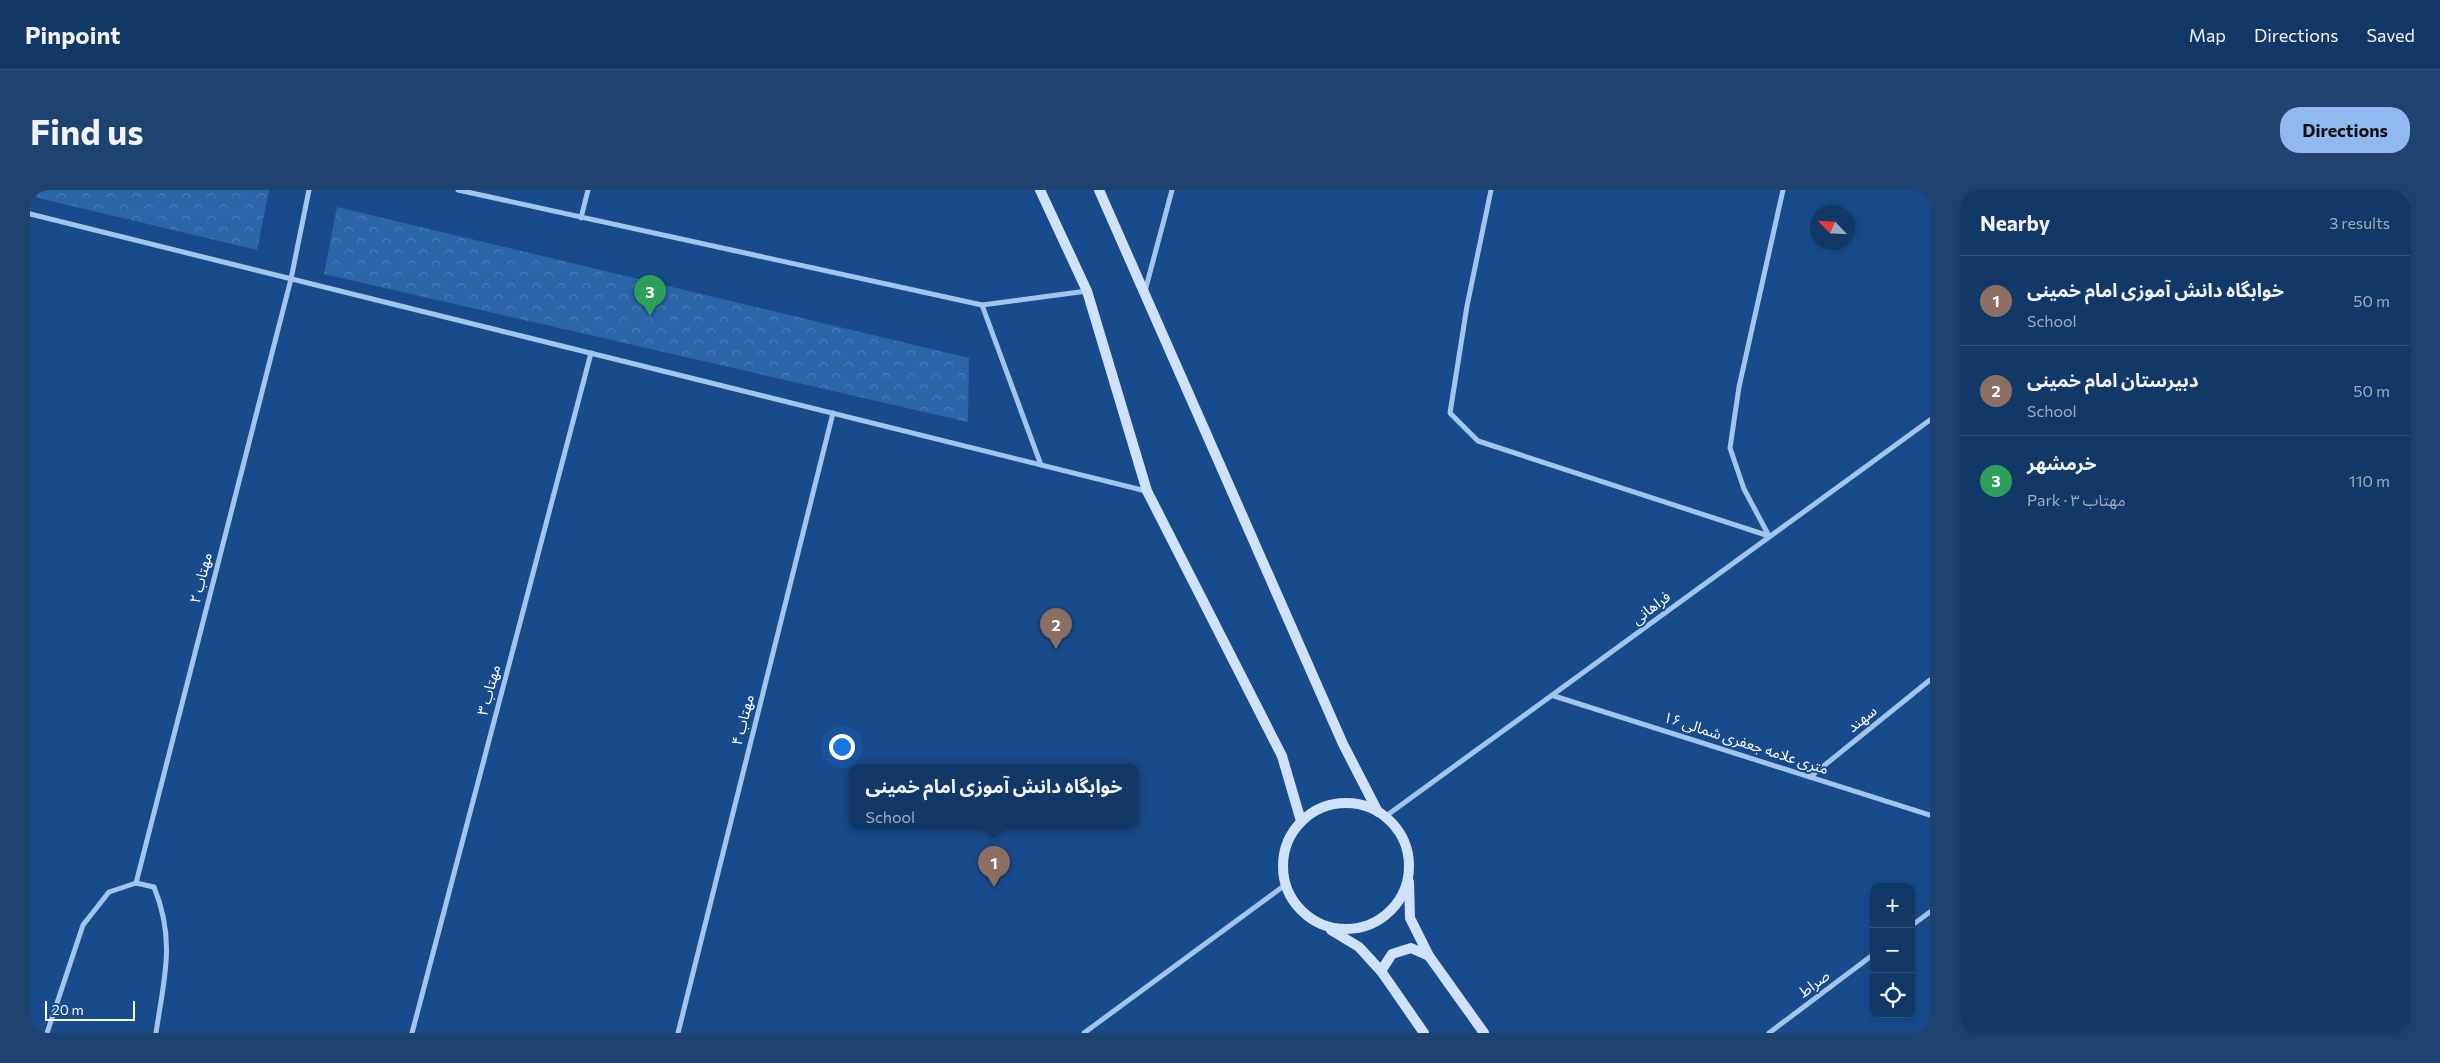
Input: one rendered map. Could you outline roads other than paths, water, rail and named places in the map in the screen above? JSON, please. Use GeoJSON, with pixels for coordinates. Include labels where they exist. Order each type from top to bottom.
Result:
{"type":"FeatureCollection","features":[{"type":"Feature","properties":{"kind":"street","name":"مهتاب ۲"},"geometry":{"type":"LineString","coordinates":[[136,883],[291,279],[309,190]]}},
{"type":"Feature","properties":{"kind":"street"},"geometry":{"type":"LineString","coordinates":[[458,190],[982,305],[1087,291]]}},
{"type":"Feature","properties":{"kind":"street"},"geometry":{"type":"LineString","coordinates":[[581,218],[588,190]]}},
{"type":"Feature","properties":{"kind":"street"},"geometry":{"type":"LineString","coordinates":[[1040,190],[1087,291],[1147,491],[1282,756],[1300,821]]}},
{"type":"Feature","properties":{"kind":"street"},"geometry":{"type":"LineString","coordinates":[[1099,190],[1343,744],[1382,814]]}},
{"type":"Feature","properties":{"kind":"street"},"geometry":{"type":"LineString","coordinates":[[1145,291],[1172,190]]}},
{"type":"Feature","properties":{"kind":"street"},"geometry":{"type":"LineString","coordinates":[[1491,190],[1467,306],[1450,414],[1478,441],[1769,536]]}},
{"type":"Feature","properties":{"kind":"street"},"geometry":{"type":"LineString","coordinates":[[1769,536],[1744,489],[1730,448],[1739,387],[1783,190]]}},
{"type":"Feature","properties":{"kind":"street"},"geometry":{"type":"LineString","coordinates":[[30,214],[1147,491]]}},
{"type":"Feature","properties":{"kind":"street"},"geometry":{"type":"LineString","coordinates":[[982,305],[1041,465]]}},
{"type":"Feature","properties":{"kind":"street","name":"مهتاب ۳"},"geometry":{"type":"LineString","coordinates":[[412,1033],[591,353]]}},
{"type":"Feature","properties":{"kind":"street","name":"مهتاب ۴"},"geometry":{"type":"LineString","coordinates":[[678,1033],[833,413]]}},
{"type":"Feature","properties":{"kind":"street","name":"فراهانی"},"geometry":{"type":"LineString","coordinates":[[1382,814],[1554,696],[1769,536],[1930,420]]}},
{"type":"Feature","properties":{"kind":"street","name":"سهند"},"geometry":{"type":"LineString","coordinates":[[1810,777],[1930,680]]}},
{"type":"Feature","properties":{"kind":"street","name":"۱۶ متری علامه جعفری شمالی"},"geometry":{"type":"LineString","coordinates":[[1554,696],[1930,815]]}},
{"type":"Feature","properties":{"kind":"street"},"geometry":{"type":"LineString","coordinates":[[1424,1033],[1381,971],[1359,947],[1308,917],[1294,903],[1285,885],[1282,868],[1284,851],[1290,835],[1300,821],[1316,810],[1333,804],[1352,802],[1370,807],[1382,814],[1399,831],[1405,844],[1409,871],[1410,918],[1429,956],[1484,1033]]}},
{"type":"Feature","properties":{"kind":"street"},"geometry":{"type":"LineString","coordinates":[[1325,926],[1344,930],[1363,927],[1380,919],[1395,906],[1404,890],[1409,871]]}},
{"type":"Feature","properties":{"kind":"street"},"geometry":{"type":"LineString","coordinates":[[47,1033],[83,925],[109,892],[136,883],[154,887],[167,932],[167,957],[156,1033]]}},
{"type":"Feature","properties":{"kind":"street"},"geometry":{"type":"LineString","coordinates":[[1084,1033],[1285,885]]}},
{"type":"Feature","properties":{"kind":"street"},"geometry":{"type":"LineString","coordinates":[[1915,923],[1930,912]]}},
{"type":"Feature","properties":{"kind":"street"},"geometry":{"type":"LineString","coordinates":[[1381,971],[1392,954],[1411,948],[1429,956]]}},
{"type":"Feature","properties":{"kind":"street","name":"صراط"},"geometry":{"type":"LineString","coordinates":[[1769,1033],[1870,957]]}},
{"type":"Feature","properties":{"kind":"place","name":"خرمشهر"},"geometry":{"type":"Point","coordinates":[650,316]}},
{"type":"Feature","properties":{"kind":"place","name":"دبیرستان امام خمینی"},"geometry":{"type":"Point","coordinates":[1056,649]}},
{"type":"Feature","properties":{"kind":"place","name":"خوابگاه دانش آموزی امام خمینی"},"geometry":{"type":"Point","coordinates":[994,887]}}]}
